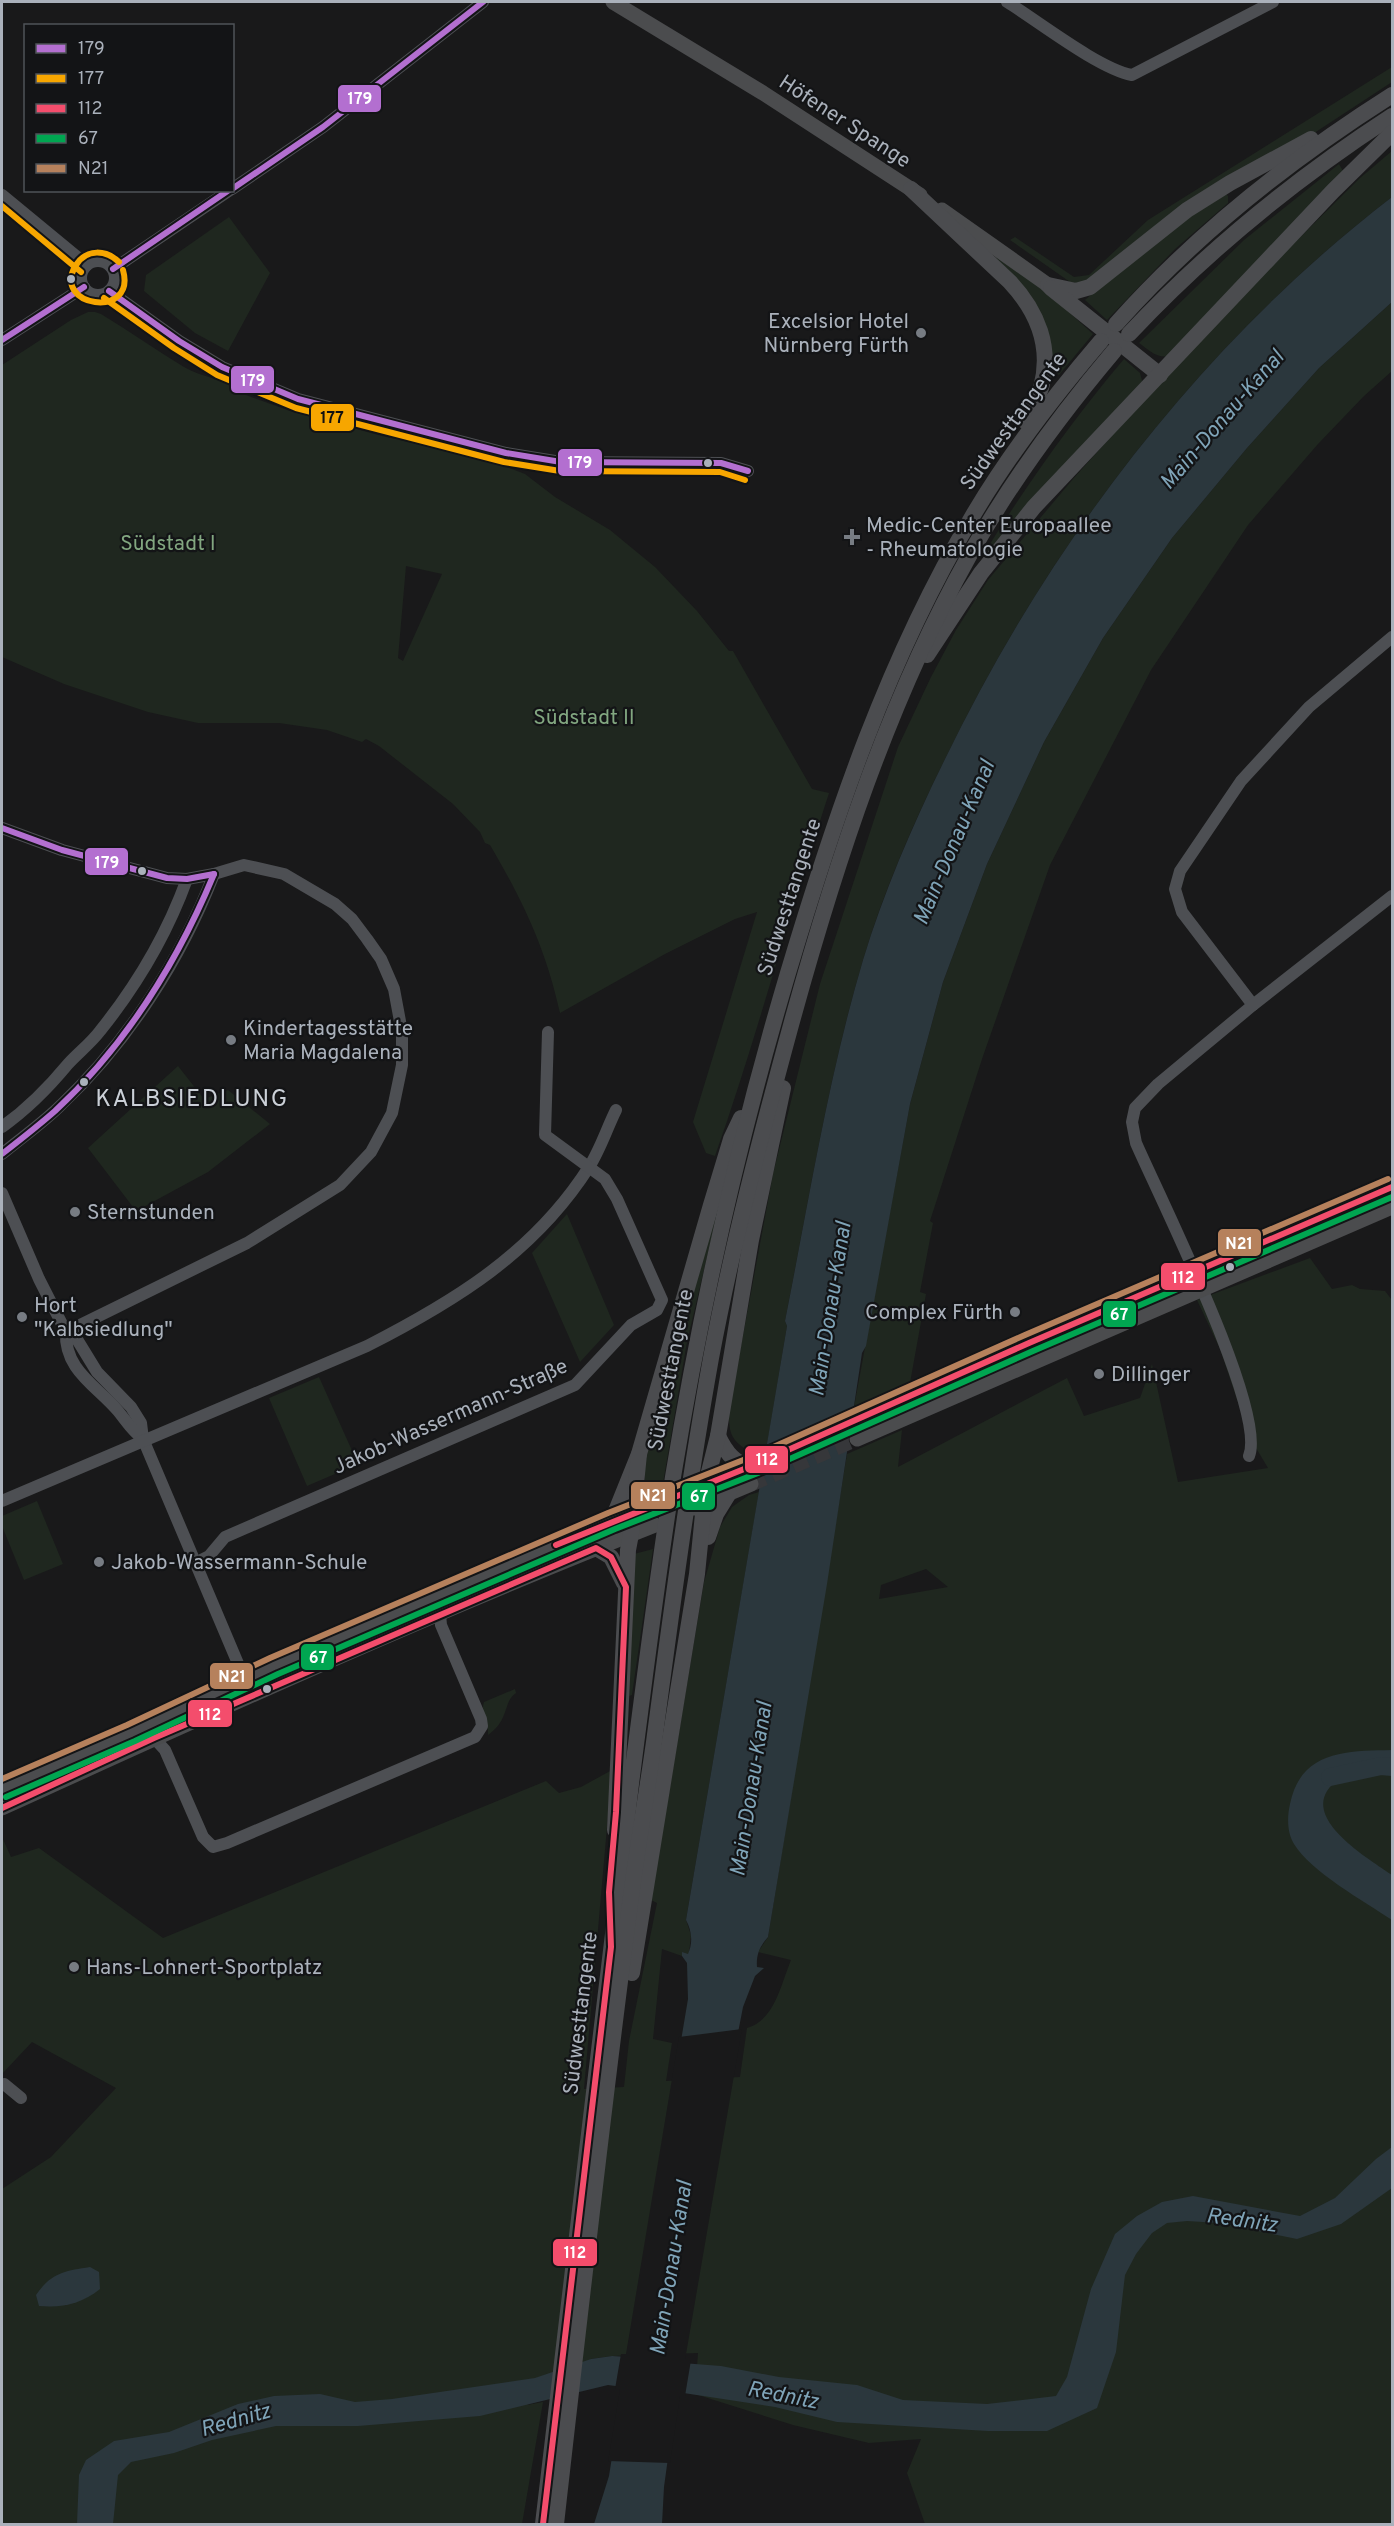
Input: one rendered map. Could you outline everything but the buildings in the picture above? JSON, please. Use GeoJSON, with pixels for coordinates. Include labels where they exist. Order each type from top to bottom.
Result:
{"type":"FeatureCollection","features":[{"type":"Feature","properties":{"kind":"highway"},"geometry":{"type":"LineString","coordinates":[[1392,95],[1287,168],[1218,224],[1158,279],[1123,329],[1246,222],[1298,181],[1392,116]]}},
{"type":"Feature","properties":{"kind":"highway"},"geometry":{"type":"LineString","coordinates":[[1048,285],[1076,291],[1090,287],[1153,235],[1202,200],[1314,137],[1356,119]]}},
{"type":"Feature","properties":{"kind":"highway"},"geometry":{"type":"LineString","coordinates":[[906,684],[1011,534],[1154,370],[1392,133]]}},
{"type":"Feature","properties":{"kind":"highway"},"geometry":{"type":"LineString","coordinates":[[911,189],[1010,282],[1030,306],[1039,324],[1045,350],[1044,375],[1019,445]]}},
{"type":"Feature","properties":{"kind":"highway"},"geometry":{"type":"LineString","coordinates":[[1048,285],[1154,370]]}},
{"type":"Feature","properties":{"kind":"highway","name":"Südwesttangente"},"geometry":{"type":"LineString","coordinates":[[556,2524],[562,2420],[601,2087],[611,1947],[663,1546],[674,1472],[721,1230],[755,1091],[807,912],[878,732],[906,684],[955,582],[1001,503],[1108,346],[1019,445],[974,514],[933,586],[898,659],[878,732],[845,848],[792,1022],[736,1238],[693,1464],[680,1539],[617,2006],[601,2087]]}},
{"type":"Feature","properties":{"kind":"highway"},"geometry":{"type":"LineString","coordinates":[[617,2006],[631,1977],[699,1564],[701,1486],[718,1436],[751,1240],[780,1107],[792,1022]]}},
{"type":"Feature","properties":{"kind":"highway"},"geometry":{"type":"LineString","coordinates":[[612,1521],[639,1454],[731,1139],[755,1091]]}},
{"type":"Feature","properties":{"kind":"highway"},"geometry":{"type":"LineString","coordinates":[[718,1436],[733,1459],[744,1466],[754,1465]]}},
{"type":"Feature","properties":{"kind":"highway"},"geometry":{"type":"LineString","coordinates":[[611,1947],[609,1892],[616,1812],[628,1550],[632,1534],[639,1454]]}},
{"type":"Feature","properties":{"kind":"highway"},"geometry":{"type":"LineString","coordinates":[[699,1564],[716,1514],[729,1493]]}},
{"type":"Feature","properties":{"kind":"highway"},"geometry":{"type":"LineString","coordinates":[[596,1548],[611,1557],[626,1587]]}},
{"type":"Feature","properties":{"kind":"highway","name":"Südwesttangente"},"geometry":{"type":"LineString","coordinates":[[543,2524],[562,2420]]}},
{"type":"Feature","properties":{"kind":"main road","name":"Höfener Spange"},"geometry":{"type":"LineString","coordinates":[[613,2],[773,99],[911,189],[1048,285]]}},
{"type":"Feature","properties":{"kind":"main road"},"geometry":{"type":"LineString","coordinates":[[861,1417],[1392,1187]]}},
{"type":"Feature","properties":{"kind":"main road"},"geometry":{"type":"LineString","coordinates":[[857,1439],[1392,1207]]}},
{"type":"Feature","properties":{"kind":"main road"},"geometry":{"type":"LineString","coordinates":[[701,1486],[754,1465]]}},
{"type":"Feature","properties":{"kind":"main road"},"geometry":{"type":"LineString","coordinates":[[699,1506],[751,1484]]}},
{"type":"Feature","properties":{"kind":"main road"},"geometry":{"type":"LineString","coordinates":[[2,1789],[245,1680],[659,1502]]}},
{"type":"Feature","properties":{"kind":"main road"},"geometry":{"type":"LineString","coordinates":[[2,1808],[154,1738],[440,1614],[655,1525]]}},
{"type":"Feature","properties":{"kind":"street"},"geometry":{"type":"LineString","coordinates":[[234,188],[323,127],[483,2]]}},
{"type":"Feature","properties":{"kind":"street"},"geometry":{"type":"LineString","coordinates":[[1007,2],[1088,54],[1121,73],[1132,75],[1273,2]]}},
{"type":"Feature","properties":{"kind":"street"},"geometry":{"type":"LineString","coordinates":[[113,269],[228,192]]}},
{"type":"Feature","properties":{"kind":"street"},"geometry":{"type":"LineString","coordinates":[[2,195],[87,265]]}},
{"type":"Feature","properties":{"kind":"street"},"geometry":{"type":"LineString","coordinates":[[92,262],[104,262],[113,269],[115,280],[109,291],[99,295],[93,294],[84,287],[82,273],[87,265],[92,262]]}},
{"type":"Feature","properties":{"kind":"street"},"geometry":{"type":"LineString","coordinates":[[2,339],[84,287]]}},
{"type":"Feature","properties":{"kind":"street"},"geometry":{"type":"LineString","coordinates":[[109,291],[179,341],[222,367],[298,399],[506,453],[550,460],[721,463],[748,471]]}},
{"type":"Feature","properties":{"kind":"street"},"geometry":{"type":"LineString","coordinates":[[1252,1005],[1182,912],[1175,889],[1180,871],[1248,774],[1309,707],[1392,638]]}},
{"type":"Feature","properties":{"kind":"street"},"geometry":{"type":"LineString","coordinates":[[2,828],[62,850],[167,879],[187,879],[244,865],[284,874],[334,904],[352,919],[367,939],[381,959],[394,989],[402,1032],[402,1065],[392,1113],[371,1152],[340,1185],[247,1243],[66,1332]]}},
{"type":"Feature","properties":{"kind":"street"},"geometry":{"type":"LineString","coordinates":[[2,1154],[61,1106],[134,1021],[174,960],[214,874]]}},
{"type":"Feature","properties":{"kind":"street"},"geometry":{"type":"LineString","coordinates":[[2,1127],[54,1081],[104,1025],[157,946],[174,914],[187,879]]}},
{"type":"Feature","properties":{"kind":"street"},"geometry":{"type":"LineString","coordinates":[[1249,1456],[1253,1447],[1252,1434],[1241,1392],[1196,1273],[1136,1143],[1132,1122],[1136,1108],[1158,1084],[1252,1005],[1392,896]]}},
{"type":"Feature","properties":{"kind":"street"},"geometry":{"type":"LineString","coordinates":[[548,1032],[545,1135],[589,1167]]}},
{"type":"Feature","properties":{"kind":"street"},"geometry":{"type":"LineString","coordinates":[[2,1501],[143,1439],[367,1346],[423,1317],[464,1292],[523,1247],[558,1209],[589,1167],[616,1110]]}},
{"type":"Feature","properties":{"kind":"street","name":"Jakob-Wassermann-Straße"},"geometry":{"type":"LineString","coordinates":[[195,1563],[209,1556],[225,1537],[575,1385],[631,1325],[657,1310],[662,1300],[659,1291],[622,1210],[605,1179],[589,1167]]}},
{"type":"Feature","properties":{"kind":"street"},"geometry":{"type":"LineString","coordinates":[[2,1193],[39,1279],[66,1332],[66,1346],[80,1373],[118,1411],[129,1428],[143,1439],[245,1680]]}},
{"type":"Feature","properties":{"kind":"street"},"geometry":{"type":"LineString","coordinates":[[131,1733],[154,1738],[165,1750],[203,1838],[213,1846],[227,1843],[476,1737],[482,1726],[481,1719],[441,1625],[440,1614],[449,1592]]}},
{"type":"Feature","properties":{"kind":"street"},"geometry":{"type":"LineString","coordinates":[[2,2085],[4,2084],[21,2098]]}},
{"type":"Feature","properties":{"kind":"green space"},"geometry":{"type":"Polygon","coordinates":[[[1392,67],[1392,82],[1084,284],[1070,282],[1010,240],[1015,237],[1074,277],[1089,275],[1148,220],[1392,67]]]}},
{"type":"Feature","properties":{"kind":"green space"},"geometry":{"type":"Polygon","coordinates":[[[1392,151],[1392,197],[1322,254],[1256,316],[1194,382],[1136,452],[1082,525],[1032,600],[945,759],[900,858],[863,960],[839,1049],[820,1139],[785,1321],[787,1326],[767,1445],[747,1450],[737,1442],[732,1434],[729,1411],[773,1174],[820,984],[898,747],[931,677],[956,630],[988,580],[1073,479],[1150,393],[1272,265],[1360,178],[1392,151]]]}},
{"type":"Feature","properties":{"kind":"green space"},"geometry":{"type":"Polygon","coordinates":[[[1339,164],[1343,171],[1170,356],[1157,355],[1139,343],[1244,240],[1339,164]]]}},
{"type":"Feature","properties":{"kind":"green space"},"geometry":{"type":"Polygon","coordinates":[[[1225,193],[1228,196],[1228,203],[1175,249],[1107,320],[1085,300],[1151,243],[1225,193]]]}},
{"type":"Feature","properties":{"kind":"green space"},"geometry":{"type":"Polygon","coordinates":[[[229,217],[270,273],[228,351],[195,333],[144,291],[146,275],[229,217]]]}},
{"type":"Feature","properties":{"kind":"green space"},"geometry":{"type":"Polygon","coordinates":[[[996,255],[1049,294],[1093,334],[1059,375],[1051,369],[1050,349],[993,260],[996,255]]]}},
{"type":"Feature","properties":{"kind":"green space"},"geometry":{"type":"Polygon","coordinates":[[[1392,302],[1392,371],[1364,396],[1318,444],[1248,525],[1151,670],[1050,865],[982,1059],[930,1221],[933,1223],[920,1292],[926,1294],[910,1383],[854,1407],[910,1104],[943,982],[987,864],[1044,742],[1103,638],[1172,538],[1247,448],[1319,368],[1392,302]]]}},
{"type":"Feature","properties":{"kind":"green space"},"geometry":{"type":"Polygon","coordinates":[[[88,312],[101,314],[184,367],[237,387],[244,391],[243,394],[290,411],[382,436],[489,460],[525,474],[555,497],[610,530],[655,567],[697,611],[729,651],[733,651],[812,789],[829,793],[715,1156],[706,1153],[693,1122],[757,912],[735,919],[665,954],[560,1013],[548,968],[532,926],[490,845],[485,843],[480,832],[453,804],[379,746],[366,739],[362,742],[327,730],[279,723],[198,723],[148,712],[64,684],[2,657],[2,365],[71,320],[88,312]],[[406,566],[398,658],[403,661],[442,574],[406,566]]]}},
{"type":"Feature","properties":{"kind":"green space"},"geometry":{"type":"Polygon","coordinates":[[[1124,359],[1140,373],[1143,384],[992,553],[986,550],[1052,452],[1124,359]]]}},
{"type":"Feature","properties":{"kind":"green space"},"geometry":{"type":"Polygon","coordinates":[[[178,1066],[204,1099],[228,1090],[270,1124],[208,1172],[136,1211],[88,1148],[178,1066]]]}},
{"type":"Feature","properties":{"kind":"green space"},"geometry":{"type":"Polygon","coordinates":[[[724,1185],[687,1342],[663,1483],[649,1487],[645,1484],[644,1465],[724,1185]]]}},
{"type":"Feature","properties":{"kind":"green space"},"geometry":{"type":"Polygon","coordinates":[[[567,1214],[614,1325],[580,1362],[532,1253],[567,1214]]]}},
{"type":"Feature","properties":{"kind":"green space"},"geometry":{"type":"Polygon","coordinates":[[[1310,1258],[1332,1289],[1352,1285],[1360,1289],[1385,1291],[1392,1300],[1392,2524],[925,2524],[907,2473],[921,2439],[869,2443],[793,2425],[695,2394],[698,2353],[612,2356],[591,2359],[527,2405],[543,2402],[522,2524],[2,2524],[2,2189],[51,2157],[116,2088],[32,2042],[2,2074],[2,1837],[11,1857],[39,1848],[163,1938],[546,1781],[559,1793],[581,1787],[612,1770],[584,2089],[624,2087],[629,2041],[657,1903],[651,1900],[704,1582],[720,1527],[732,1507],[749,1495],[759,1492],[686,1920],[691,1935],[689,1953],[688,1955],[682,1953],[682,1956],[662,1949],[653,2039],[672,2043],[666,2081],[740,2077],[747,2028],[757,2024],[771,2009],[791,1960],[758,1952],[768,1937],[847,1454],[902,1430],[898,1467],[1067,1378],[1084,1416],[1140,1398],[1152,1364],[1178,1482],[1268,1468],[1250,1438],[1220,1349],[1197,1300],[1310,1258]],[[926,1569],[881,1585],[879,1599],[948,1587],[926,1569]]]}},
{"type":"Feature","properties":{"kind":"green space"},"geometry":{"type":"Polygon","coordinates":[[[319,1377],[358,1464],[307,1486],[269,1398],[319,1377]]]}},
{"type":"Feature","properties":{"kind":"green space"},"geometry":{"type":"Polygon","coordinates":[[[37,1501],[63,1564],[24,1580],[2,1526],[2,1516],[37,1501]]]}},
{"type":"Feature","properties":{"kind":"green space"},"geometry":{"type":"Polygon","coordinates":[[[653,1549],[632,1695],[629,1696],[634,1554],[653,1549]]]}},
{"type":"Feature","properties":{"kind":"green space"},"geometry":{"type":"Polygon","coordinates":[[[441,1600],[437,1609],[277,1678],[274,1672],[441,1600]]]}},
{"type":"Feature","properties":{"kind":"green space"},"geometry":{"type":"Polygon","coordinates":[[[515,1689],[516,1693],[509,1701],[500,1723],[488,1735],[483,1710],[484,1702],[515,1689]]]}},
{"type":"Feature","properties":{"kind":"water","name":"Main-Donau-Kanal"},"geometry":{"type":"Polygon","coordinates":[[[1392,197],[1392,302],[1319,368],[1247,448],[1172,538],[1103,638],[1044,742],[987,864],[943,982],[910,1104],[866,1346],[862,1353],[827,1584],[768,1937],[757,1958],[757,1967],[764,1968],[755,1976],[743,2007],[682,2363],[721,2366],[779,2377],[857,2385],[903,2400],[987,2404],[1056,2396],[1067,2377],[1091,2289],[1115,2234],[1137,2216],[1162,2202],[1193,2196],[1300,2216],[1335,2198],[1392,2147],[1392,2188],[1341,2224],[1297,2239],[1219,2223],[1187,2221],[1167,2223],[1152,2233],[1136,2254],[1125,2275],[1116,2352],[1097,2408],[1047,2431],[988,2431],[837,2422],[775,2407],[677,2392],[664,2487],[662,2524],[594,2524],[609,2476],[623,2387],[608,2385],[480,2416],[358,2426],[276,2426],[212,2440],[174,2453],[131,2462],[118,2475],[113,2524],[77,2524],[79,2475],[86,2460],[114,2441],[169,2432],[238,2404],[274,2396],[320,2394],[355,2402],[392,2399],[535,2378],[591,2359],[612,2356],[628,2357],[688,1999],[687,1963],[682,1956],[682,1952],[688,1954],[691,1941],[690,1928],[686,1920],[787,1326],[785,1321],[839,1049],[863,960],[880,909],[922,808],[987,679],[1032,600],[1082,525],[1136,452],[1194,382],[1256,316],[1322,254],[1392,197]]]}},
{"type":"Feature","properties":{"kind":"water"},"geometry":{"type":"Polygon","coordinates":[[[1392,1750],[1392,1773],[1361,1766],[1330,1787],[1323,1803],[1326,1816],[1333,1828],[1357,1850],[1392,1875],[1392,1920],[1312,1865],[1294,1844],[1288,1819],[1296,1786],[1304,1773],[1315,1763],[1343,1753],[1392,1750]]]}},
{"type":"Feature","properties":{"kind":"water"},"geometry":{"type":"Polygon","coordinates":[[[90,2267],[99,2272],[100,2289],[71,2304],[39,2306],[36,2295],[47,2282],[59,2274],[90,2267]]]}},
{"type":"Feature","properties":{"kind":"pier"},"geometry":{"type":"Polygon","coordinates":[[[742,2029],[685,2360],[691,2360],[685,2396],[680,2396],[670,2463],[608,2461],[620,2389],[615,2389],[621,2354],[626,2354],[679,2037],[742,2029]]]}},
{"type":"Feature","properties":{"kind":"waterway","name":"Rednitz"},"geometry":{"type":"LineString","coordinates":[[1330,1777],[1381,1766],[1392,1767]]}},
{"type":"Feature","properties":{"kind":"tunnel"},"geometry":{"type":"LineString","coordinates":[[754,1465],[861,1417]]}},
{"type":"Feature","properties":{"kind":"tunnel"},"geometry":{"type":"LineString","coordinates":[[751,1484],[857,1439]]}},
{"type":"Feature","properties":{"kind":"transit line","name":"179"},"geometry":{"type":"LineString","coordinates":[[234,188],[323,127],[483,2]]}},
{"type":"Feature","properties":{"kind":"transit line","name":"179"},"geometry":{"type":"LineString","coordinates":[[113,269],[226,192]]}},
{"type":"Feature","properties":{"kind":"transit line","name":"177"},"geometry":{"type":"LineString","coordinates":[[2,206],[81,272]]}},
{"type":"Feature","properties":{"kind":"transit line","name":"177"},"geometry":{"type":"LineString","coordinates":[[119,262],[103,253],[91,253],[80,259],[71,279],[74,291],[83,298],[95,302],[107,301],[118,296],[124,286],[123,270]]}},
{"type":"Feature","properties":{"kind":"transit line","name":"179"},"geometry":{"type":"LineString","coordinates":[[2,340],[84,287]]}},
{"type":"Feature","properties":{"kind":"transit line","name":"179"},"geometry":{"type":"LineString","coordinates":[[109,291],[179,341],[222,367],[298,399],[506,453],[561,462],[721,463],[748,471]]}},
{"type":"Feature","properties":{"kind":"transit line","name":"177"},"geometry":{"type":"LineString","coordinates":[[104,298],[174,348],[217,375],[296,408],[504,462],[560,471],[720,472],[745,480]]}},
{"type":"Feature","properties":{"kind":"transit line","name":"179"},"geometry":{"type":"LineString","coordinates":[[2,828],[62,850],[167,878],[187,879],[214,874]]}},
{"type":"Feature","properties":{"kind":"transit line","name":"179"},"geometry":{"type":"LineString","coordinates":[[2,1154],[36,1128],[81,1086],[127,1030],[184,939],[214,874]]}},
{"type":"Feature","properties":{"kind":"transit line","name":"N21"},"geometry":{"type":"LineString","coordinates":[[2,1779],[127,1725],[270,1658],[608,1513],[751,1457],[1025,1335],[1388,1179]]}},
{"type":"Feature","properties":{"kind":"transit line","name":"112"},"geometry":{"type":"LineString","coordinates":[[556,1545],[754,1465],[1029,1343],[1392,1187]]}},
{"type":"Feature","properties":{"kind":"transit line","name":"67"},"geometry":{"type":"LineString","coordinates":[[6,1797],[135,1741],[278,1674],[615,1529],[758,1473],[1033,1351],[1392,1197]]}},
{"type":"Feature","properties":{"kind":"transit line","name":"112"},"geometry":{"type":"LineString","coordinates":[[2,1808],[154,1738],[596,1548],[611,1557],[626,1587],[616,1812],[609,1892],[611,1947],[543,2524]]}},
{"type":"Feature","properties":{"kind":"place","name":"Excelsior Hotel Nürnberg Fürth"},"geometry":{"type":"Point","coordinates":[921,333]}},
{"type":"Feature","properties":{"kind":"place","name":"Medic-Center Europaallee - Rheumatologie"},"geometry":{"type":"Point","coordinates":[852,537]}},
{"type":"Feature","properties":{"kind":"place","name":"Kindertagesstätte Maria Magdalena"},"geometry":{"type":"Point","coordinates":[231,1040]}},
{"type":"Feature","properties":{"kind":"place","name":"Sternstunden"},"geometry":{"type":"Point","coordinates":[75,1212]}},
{"type":"Feature","properties":{"kind":"place","name":"Complex Fürth"},"geometry":{"type":"Point","coordinates":[1015,1312]}},
{"type":"Feature","properties":{"kind":"place","name":"Hort \"Kalbsiedlung\""},"geometry":{"type":"Point","coordinates":[22,1317]}},
{"type":"Feature","properties":{"kind":"place","name":"Dillinger"},"geometry":{"type":"Point","coordinates":[1099,1374]}},
{"type":"Feature","properties":{"kind":"place","name":"Jakob-Wassermann-Schule"},"geometry":{"type":"Point","coordinates":[99,1562]}},
{"type":"Feature","properties":{"kind":"place","name":"Hans-Lohnert-Sportplatz"},"geometry":{"type":"Point","coordinates":[74,1967]}},
{"type":"Feature","properties":{"kind":"district","name":"KALBSIEDLUNG"},"geometry":{"type":"Point","coordinates":[192,1098]}},
{"type":"Feature","properties":{"kind":"park label","name":"Südstadt I"},"geometry":{"type":"Point","coordinates":[168,543]}},
{"type":"Feature","properties":{"kind":"park label","name":"Südstadt II"},"geometry":{"type":"Point","coordinates":[584,717]}}]}
